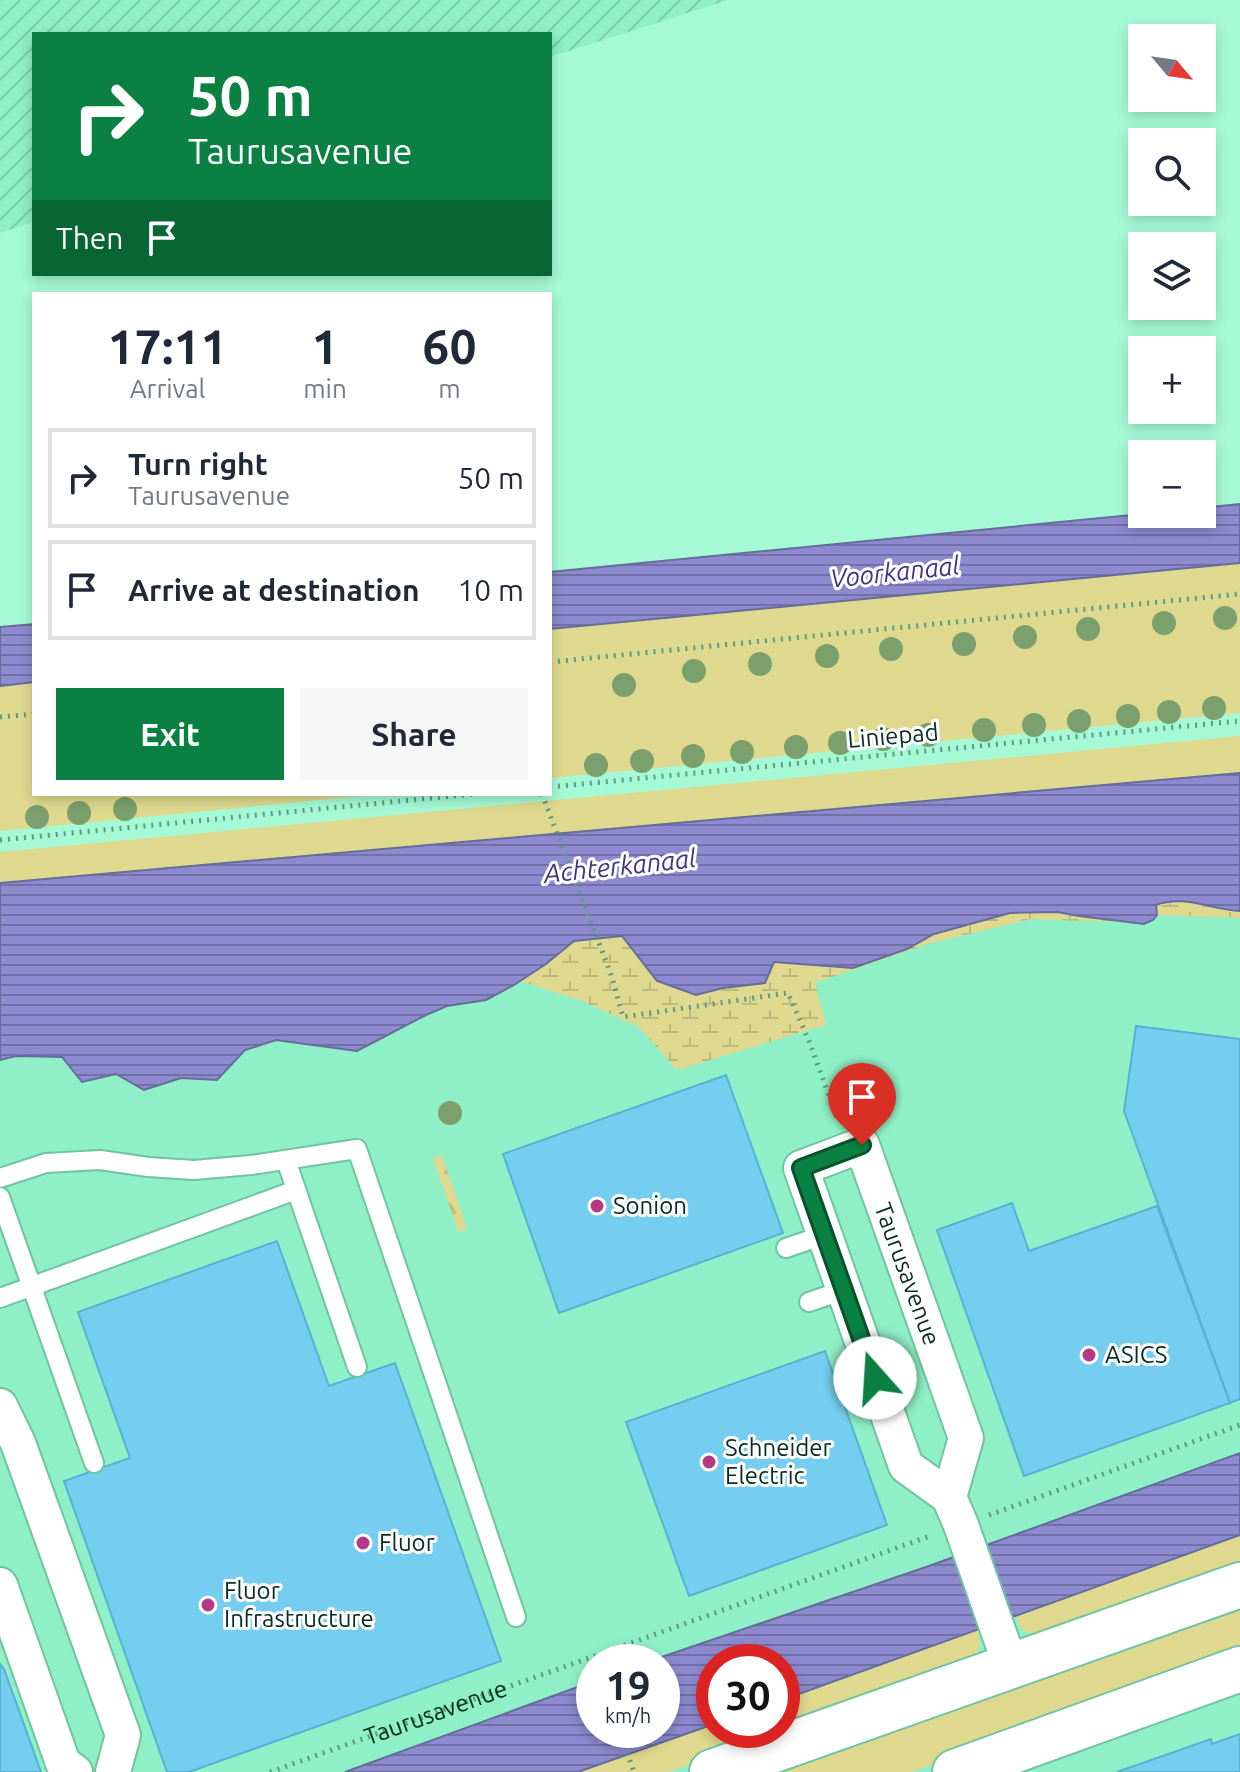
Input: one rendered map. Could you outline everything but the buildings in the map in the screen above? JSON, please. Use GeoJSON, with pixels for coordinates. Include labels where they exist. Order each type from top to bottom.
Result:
{"type":"FeatureCollection","features":[{"type":"Feature","properties":{"kind":"main road"},"geometry":{"type":"LineString","coordinates":[[712,1772],[1005,1648],[1240,1585]]}},
{"type":"Feature","properties":{"kind":"main road"},"geometry":{"type":"LineString","coordinates":[[962,1771],[1240,1669]]}},
{"type":"Feature","properties":{"kind":"street","name":"Taurusavenue"},"geometry":{"type":"LineString","coordinates":[[849,1150],[862,1145],[966,1438],[958,1518]]}},
{"type":"Feature","properties":{"kind":"street"},"geometry":{"type":"LineString","coordinates":[[849,1150],[801,1168],[906,1466],[958,1518],[1005,1648]]}},
{"type":"Feature","properties":{"kind":"street"},"geometry":{"type":"LineString","coordinates":[[0,1406],[18,1443],[123,1735],[113,1772]]}},
{"type":"Feature","properties":{"kind":"street"},"geometry":{"type":"LineString","coordinates":[[0,1585],[63,1763],[75,1772]]}},
{"type":"Feature","properties":{"kind":"lane"},"geometry":{"type":"LineString","coordinates":[[0,1178],[46,1163],[100,1160],[194,1170],[357,1149],[516,1617]]}},
{"type":"Feature","properties":{"kind":"lane"},"geometry":{"type":"LineString","coordinates":[[286,1160],[357,1367]]}},
{"type":"Feature","properties":{"kind":"lane"},"geometry":{"type":"LineString","coordinates":[[0,1298],[296,1190]]}},
{"type":"Feature","properties":{"kind":"lane"},"geometry":{"type":"LineString","coordinates":[[0,1197],[94,1463]]}},
{"type":"Feature","properties":{"kind":"lane"},"geometry":{"type":"LineString","coordinates":[[786,1248],[824,1235]]}},
{"type":"Feature","properties":{"kind":"lane"},"geometry":{"type":"LineString","coordinates":[[809,1302],[844,1290]]}},
{"type":"Feature","properties":{"kind":"path"},"geometry":{"type":"LineString","coordinates":[[552,662],[1240,594]]}},
{"type":"Feature","properties":{"kind":"path"},"geometry":{"type":"LineString","coordinates":[[0,717],[32,714]]}},
{"type":"Feature","properties":{"kind":"path","name":"Liniepad"},"geometry":{"type":"LineString","coordinates":[[552,787],[1240,721]]}},
{"type":"Feature","properties":{"kind":"path"},"geometry":{"type":"LineString","coordinates":[[0,840],[453,796]]}},
{"type":"Feature","properties":{"kind":"path"},"geometry":{"type":"LineString","coordinates":[[543,796],[612,977],[623,1017],[788,993],[849,1150]]}},
{"type":"Feature","properties":{"kind":"path","name":"Taurusavenue"},"geometry":{"type":"LineString","coordinates":[[634,1644],[958,1518],[1240,1425]]}},
{"type":"Feature","properties":{"kind":"path","name":"Taurusavenue"},"geometry":{"type":"LineString","coordinates":[[270,1772],[576,1666]]}},
{"type":"Feature","properties":{"kind":"path"},"geometry":{"type":"LineString","coordinates":[[626,1748],[634,1772]]}},
{"type":"Feature","properties":{"kind":"shaded area"},"geometry":{"type":"Polygon","coordinates":[[[0,0],[728,0],[552,56],[552,32],[32,32],[32,223],[0,233],[0,0]]]}},
{"type":"Feature","properties":{"kind":"shaded area"},"geometry":{"type":"Polygon","coordinates":[[[1240,865],[1240,1772],[0,1772],[0,1019],[1240,865]]]}},
{"type":"Feature","properties":{"kind":"green space"},"geometry":{"type":"Polygon","coordinates":[[[1240,563],[1240,713],[552,778],[552,629],[1240,563]]]}},
{"type":"Feature","properties":{"kind":"green space"},"geometry":{"type":"Polygon","coordinates":[[[32,682],[32,796],[360,796],[0,831],[0,686],[32,682]]]}},
{"type":"Feature","properties":{"kind":"green space"},"geometry":{"type":"Polygon","coordinates":[[[1240,736],[1240,773],[0,883],[0,852],[1240,736]]]}},
{"type":"Feature","properties":{"kind":"green space"},"geometry":{"type":"Polygon","coordinates":[[[1240,878],[1240,918],[1157,915],[1146,923],[1031,919],[927,944],[815,983],[826,1025],[677,1070],[639,1027],[582,1001],[520,981],[568,927],[886,916],[1240,878]]]}},
{"type":"Feature","properties":{"kind":"green space"},"geometry":{"type":"Polygon","coordinates":[[[442,1155],[467,1229],[459,1233],[433,1159],[442,1155]]]}},
{"type":"Feature","properties":{"kind":"green space"},"geometry":{"type":"Polygon","coordinates":[[[1240,1535],[1240,1568],[1045,1639],[1022,1630],[1015,1615],[1240,1535]]]}},
{"type":"Feature","properties":{"kind":"green space"},"geometry":{"type":"Polygon","coordinates":[[[1240,1600],[1240,1656],[912,1772],[756,1772],[1240,1600]]]}},
{"type":"Feature","properties":{"kind":"green space"},"geometry":{"type":"Polygon","coordinates":[[[977,1629],[979,1649],[966,1665],[800,1725],[800,1693],[977,1629]]]}},
{"type":"Feature","properties":{"kind":"green space"},"geometry":{"type":"Polygon","coordinates":[[[696,1730],[696,1748],[736,1748],[669,1772],[578,1772],[646,1748],[680,1748],[680,1736],[696,1730]]]}},
{"type":"Feature","properties":{"kind":"water","name":"Voorkanaal"},"geometry":{"type":"Polygon","coordinates":[[[1240,504],[1240,563],[552,629],[552,572],[1128,515],[1128,528],[1216,528],[1216,507],[1240,504]]]}},
{"type":"Feature","properties":{"kind":"water"},"geometry":{"type":"Polygon","coordinates":[[[32,624],[32,682],[0,686],[0,627],[32,624]]]}},
{"type":"Feature","properties":{"kind":"water","name":"Achterkanaal"},"geometry":{"type":"Polygon","coordinates":[[[1240,773],[1240,911],[1188,902],[1166,902],[1156,905],[1157,915],[1144,924],[1057,912],[1010,913],[934,934],[907,949],[853,968],[774,962],[765,983],[696,995],[657,981],[622,936],[574,941],[546,964],[486,1000],[447,1006],[357,1051],[276,1040],[245,1050],[217,1080],[181,1078],[144,1090],[116,1074],[82,1082],[62,1057],[16,1056],[0,1060],[0,883],[1240,773]]]}},
{"type":"Feature","properties":{"kind":"water"},"geometry":{"type":"Polygon","coordinates":[[[1240,1453],[1240,1535],[800,1694],[800,1644],[700,1644],[929,1566],[1240,1453]]]}},
{"type":"Feature","properties":{"kind":"water"},"geometry":{"type":"Polygon","coordinates":[[[696,1645],[696,1730],[680,1736],[680,1651],[696,1645]]]}},
{"type":"Feature","properties":{"kind":"water"},"geometry":{"type":"Polygon","coordinates":[[[576,1688],[576,1748],[646,1748],[578,1772],[345,1772],[576,1688]]]}},
{"type":"Feature","properties":{"kind":"place","name":"Sonion"},"geometry":{"type":"Point","coordinates":[597,1206]}},
{"type":"Feature","properties":{"kind":"place","name":"ASICS"},"geometry":{"type":"Point","coordinates":[1089,1355]}},
{"type":"Feature","properties":{"kind":"place","name":"Schneider Electric"},"geometry":{"type":"Point","coordinates":[709,1462]}},
{"type":"Feature","properties":{"kind":"place","name":"Fluor"},"geometry":{"type":"Point","coordinates":[363,1543]}},
{"type":"Feature","properties":{"kind":"place","name":"Fluor Infrastructure"},"geometry":{"type":"Point","coordinates":[208,1605]}},
{"type":"Feature","properties":{"kind":"route"},"geometry":{"type":"LineString","coordinates":[[862,1145],[801,1168],[875,1378]]}}]}
